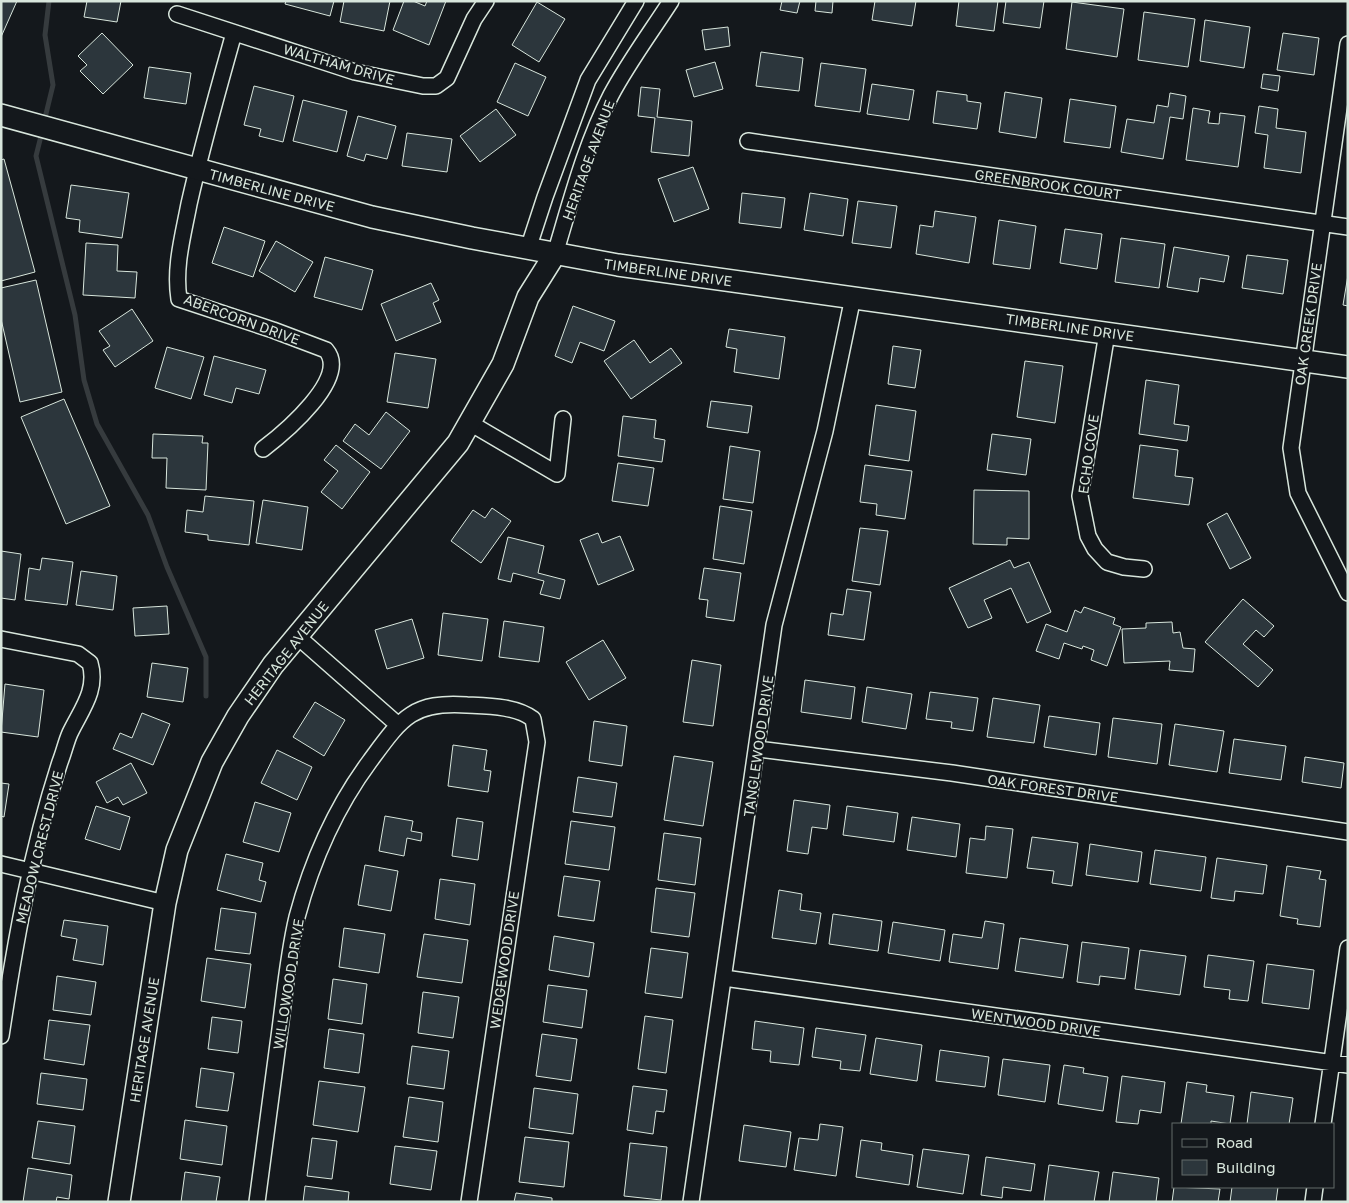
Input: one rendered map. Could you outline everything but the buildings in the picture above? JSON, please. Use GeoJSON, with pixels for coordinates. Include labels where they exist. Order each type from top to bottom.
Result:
{"type":"FeatureCollection","features":[{"type":"Feature","properties":{"kind":"street","name":"WALTHAM DRIVE"},"geometry":{"type":"LineString","coordinates":[[176,14],[355,72],[423,86],[436,86],[447,78],[474,19],[486,1]]}},
{"type":"Feature","properties":{"kind":"street","name":"HERITAGE AVENUE"},"geometry":{"type":"LineString","coordinates":[[528,297],[528,249],[545,197],[588,80],[636,1]]}},
{"type":"Feature","properties":{"kind":"street","name":"HERITAGE AVENUE"},"geometry":{"type":"LineString","coordinates":[[119,1202],[165,903],[178,850],[212,762],[238,716],[273,665],[458,443],[503,364],[528,297],[555,254],[570,202],[611,96],[670,1]]}},
{"type":"Feature","properties":{"kind":"street","name":"ABERCORN DRIVE"},"geometry":{"type":"LineString","coordinates":[[234,33],[197,169],[180,245],[177,281],[179,299],[273,330],[326,350],[332,357],[332,368],[323,388],[292,426],[263,448]]}},
{"type":"Feature","properties":{"kind":"street","name":"OAK CREEK DRIVE"},"geometry":{"type":"LineString","coordinates":[[1348,44],[1290,448],[1292,470],[1306,514],[1348,593]]}},
{"type":"Feature","properties":{"kind":"street","name":"TIMBERLINE DRIVE"},"geometry":{"type":"LineString","coordinates":[[1,115],[372,217],[528,249],[618,265],[1348,367]]}},
{"type":"Feature","properties":{"kind":"street","name":"GREENBROOK COURT"},"geometry":{"type":"LineString","coordinates":[[748,141],[1348,227]]}},
{"type":"Feature","properties":{"kind":"street","name":"TANGLEWOOD DRIVE"},"geometry":{"type":"LineString","coordinates":[[691,1201],[758,749],[774,625],[825,431],[853,297]]}},
{"type":"Feature","properties":{"kind":"street","name":"ECHO COVE"},"geometry":{"type":"LineString","coordinates":[[1107,333],[1080,496],[1088,536],[1094,549],[1107,562],[1124,567],[1144,569]]}},
{"type":"Feature","properties":{"kind":"street"},"geometry":{"type":"LineString","coordinates":[[470,423],[557,474],[563,418]]}},
{"type":"Feature","properties":{"kind":"street"},"geometry":{"type":"LineString","coordinates":[[297,636],[398,724]]}},
{"type":"Feature","properties":{"kind":"street","name":"MEADOW CREST DRIVE"},"geometry":{"type":"LineString","coordinates":[[1,639],[78,654],[90,663],[93,671],[91,693],[69,735],[48,800],[30,871],[15,942],[1,1036]]}},
{"type":"Feature","properties":{"kind":"street","name":"WILLOWOOD DRIVE"},"geometry":{"type":"LineString","coordinates":[[257,1202],[289,959],[298,917],[331,824],[359,776],[398,724],[412,713],[430,706],[446,703],[493,707],[526,713],[533,718]]}},
{"type":"Feature","properties":{"kind":"street","name":"WEDGEWOOD DRIVE"},"geometry":{"type":"LineString","coordinates":[[469,1202],[537,742],[533,718]]}},
{"type":"Feature","properties":{"kind":"street","name":"OAK FOREST DRIVE"},"geometry":{"type":"LineString","coordinates":[[758,749],[952,774],[1348,832]]}},
{"type":"Feature","properties":{"kind":"street"},"geometry":{"type":"LineString","coordinates":[[1,864],[165,903]]}},
{"type":"Feature","properties":{"kind":"street"},"geometry":{"type":"LineString","coordinates":[[1323,1123],[1348,948]]}},
{"type":"Feature","properties":{"kind":"street","name":"WENTWOOD DRIVE"},"geometry":{"type":"LineString","coordinates":[[724,978],[1348,1066]]}},
{"type":"Feature","properties":{"kind":"street"},"geometry":{"type":"LineString","coordinates":[[1313,1202],[1315,1188]]}},
{"type":"Feature","properties":{"kind":"street"},"geometry":{"type":"LineString","coordinates":[[691,1201],[695,1202]]}},
{"type":"Feature","properties":{"kind":"waterway"},"geometry":{"type":"LineString","coordinates":[[44,122],[53,85],[45,35],[49,1]]}},
{"type":"Feature","properties":{"kind":"waterway"},"geometry":{"type":"LineString","coordinates":[[42,132],[36,156],[75,315],[84,380],[97,424],[148,515],[167,567],[206,657],[206,696]]}}]}
